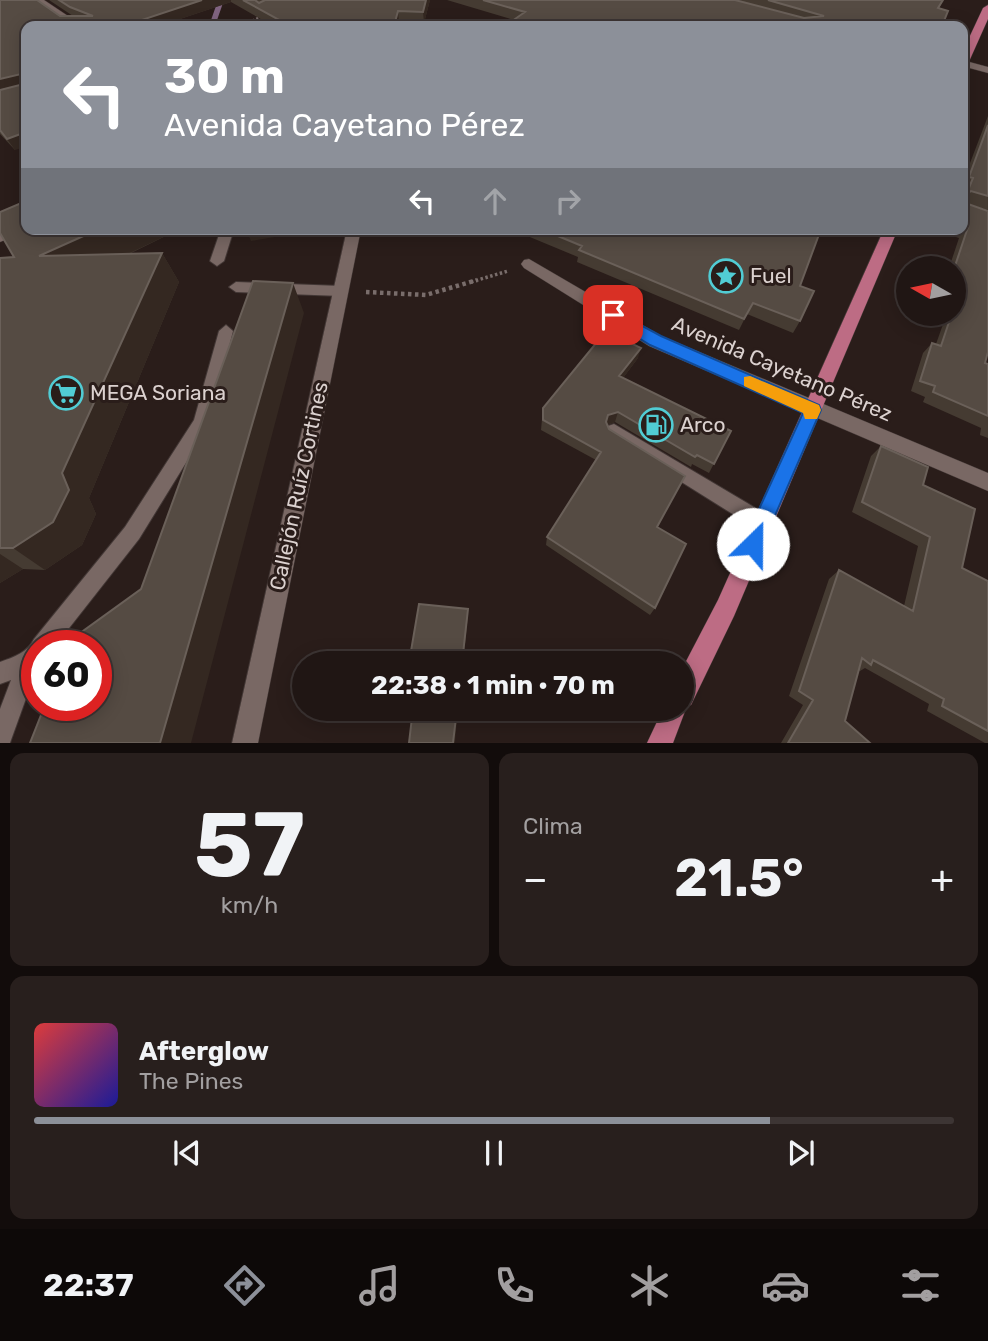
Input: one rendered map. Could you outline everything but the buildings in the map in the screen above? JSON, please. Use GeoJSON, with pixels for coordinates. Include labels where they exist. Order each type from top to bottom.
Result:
{"type":"FeatureCollection","features":[{"type":"Feature","properties":{"kind":"main road"},"geometry":{"type":"LineString","coordinates":[[968,53],[988,8]]}},
{"type":"Feature","properties":{"kind":"main road"},"geometry":{"type":"LineString","coordinates":[[694,672],[726,608],[888,235]]}},
{"type":"Feature","properties":{"kind":"main road"},"geometry":{"type":"LineString","coordinates":[[660,743],[670,721]]}},
{"type":"Feature","properties":{"kind":"street"},"geometry":{"type":"LineString","coordinates":[[38,0],[68,21]]}},
{"type":"Feature","properties":{"kind":"street"},"geometry":{"type":"LineString","coordinates":[[968,65],[988,70]]}},
{"type":"Feature","properties":{"kind":"street"},"geometry":{"type":"LineString","coordinates":[[0,237],[21,228]]}},
{"type":"Feature","properties":{"kind":"street","name":"Callejón Ruíz Cortines"},"geometry":{"type":"LineString","coordinates":[[245,743],[353,235]]}},
{"type":"Feature","properties":{"kind":"street","name":"Avenida Cayetano Pérez"},"geometry":{"type":"LineString","coordinates":[[529,264],[655,341],[988,482]]}},
{"type":"Feature","properties":{"kind":"lane"},"geometry":{"type":"LineString","coordinates":[[218,261],[226,235]]}},
{"type":"Feature","properties":{"kind":"lane"},"geometry":{"type":"LineString","coordinates":[[236,287],[341,291]]}},
{"type":"Feature","properties":{"kind":"lane"},"geometry":{"type":"LineString","coordinates":[[54,630],[132,533],[202,422],[226,331]]}},
{"type":"Feature","properties":{"kind":"lane"},"geometry":{"type":"LineString","coordinates":[[614,431],[762,522]]}},
{"type":"Feature","properties":{"kind":"lane"},"geometry":{"type":"LineString","coordinates":[[0,673],[21,661]]}},
{"type":"Feature","properties":{"kind":"lane"},"geometry":{"type":"LineString","coordinates":[[0,740],[21,688]]}},
{"type":"Feature","properties":{"kind":"path"},"geometry":{"type":"LineString","coordinates":[[256,21],[261,19],[263,8]]}},
{"type":"Feature","properties":{"kind":"path"},"geometry":{"type":"LineString","coordinates":[[341,291],[426,295],[529,264]]}},
{"type":"Feature","properties":{"kind":"waterway"},"geometry":{"type":"LineString","coordinates":[[214,21],[221,0]]}},
{"type":"Feature","properties":{"kind":"slow traffic"},"geometry":{"type":"LineString","coordinates":[[750,382],[813,410],[811,414]]}},
{"type":"Feature","properties":{"kind":"place","name":"Fuel"},"geometry":{"type":"Point","coordinates":[726,276]}},
{"type":"Feature","properties":{"kind":"place","name":"MEGA Soriana"},"geometry":{"type":"Point","coordinates":[66,393]}},
{"type":"Feature","properties":{"kind":"place","name":"Arco"},"geometry":{"type":"Point","coordinates":[656,425]}},
{"type":"Feature","properties":{"kind":"route"},"geometry":{"type":"LineString","coordinates":[[613,315],[655,341],[813,410],[753,544]]}}]}
